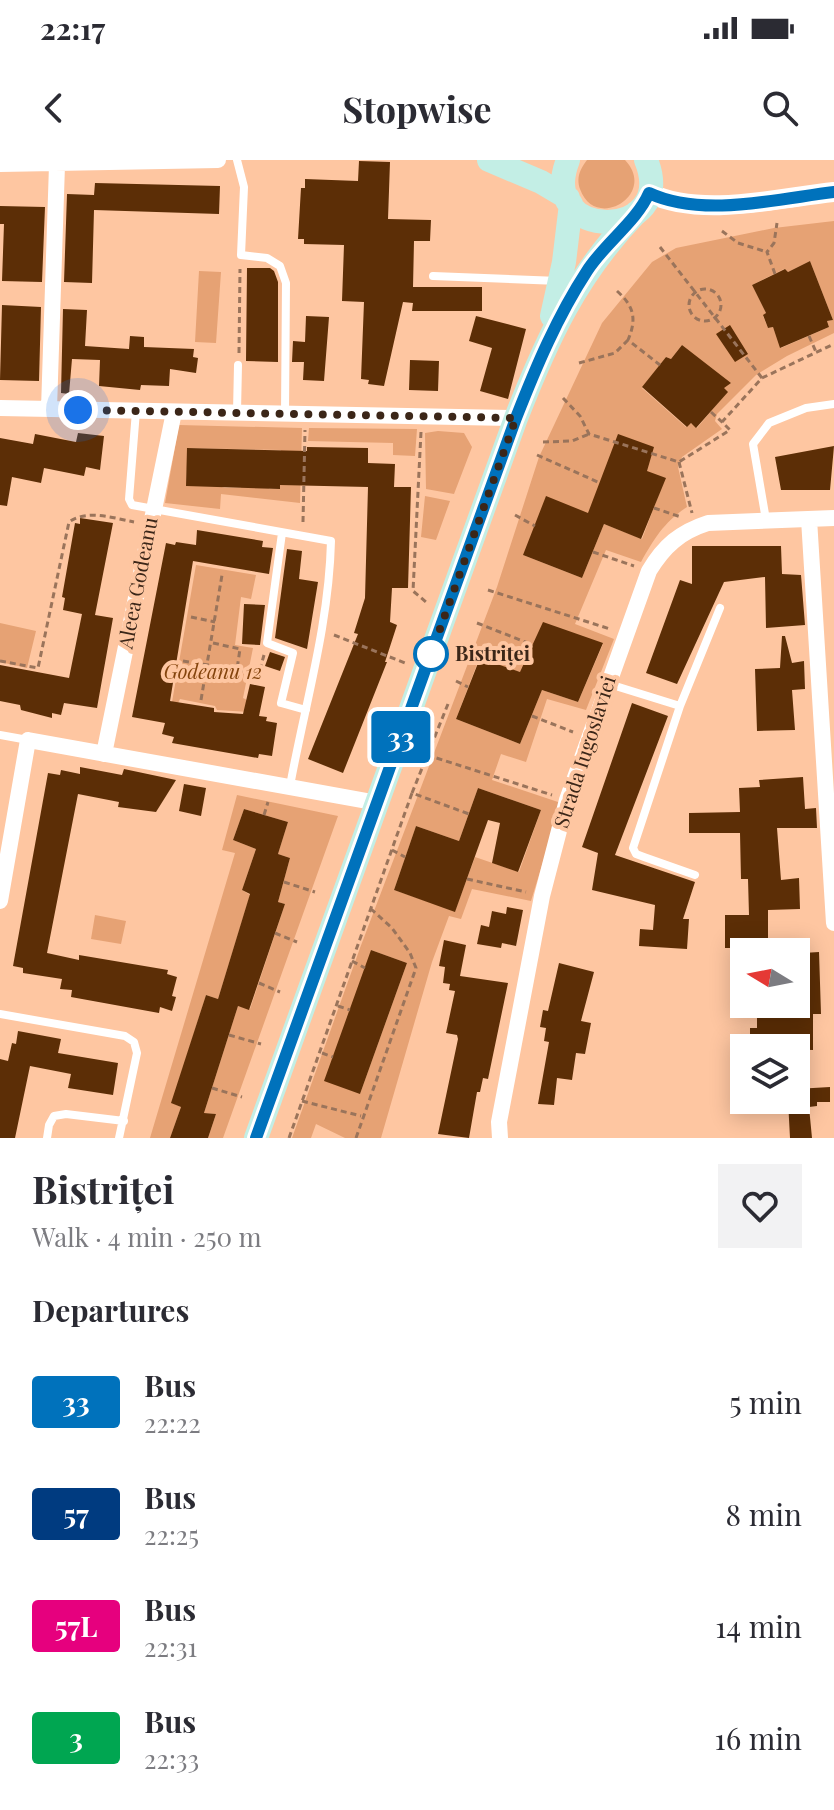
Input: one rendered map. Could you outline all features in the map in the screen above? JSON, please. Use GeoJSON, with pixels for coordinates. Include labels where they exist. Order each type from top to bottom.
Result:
{"type":"FeatureCollection","features":[{"type":"Feature","properties":{"kind":"main road"},"geometry":{"type":"LineString","coordinates":[[489,160],[541,182],[569,201],[585,217],[602,223],[620,222],[646,180]]}},
{"type":"Feature","properties":{"kind":"main road"},"geometry":{"type":"LineString","coordinates":[[544,348],[559,281],[569,201],[564,179],[568,160]]}},
{"type":"Feature","properties":{"kind":"main road"},"geometry":{"type":"LineString","coordinates":[[256,1138],[544,348],[587,270],[646,180]]}},
{"type":"Feature","properties":{"kind":"street"},"geometry":{"type":"LineString","coordinates":[[0,164],[218,160]]}},
{"type":"Feature","properties":{"kind":"street"},"geometry":{"type":"LineString","coordinates":[[49,409],[57,165]]}},
{"type":"Feature","properties":{"kind":"street"},"geometry":{"type":"LineString","coordinates":[[646,180],[665,201],[696,206],[834,192]]}},
{"type":"Feature","properties":{"kind":"street"},"geometry":{"type":"LineString","coordinates":[[0,408],[516,418]]}},
{"type":"Feature","properties":{"kind":"street","name":"Aleea Godeanu"},"geometry":{"type":"LineString","coordinates":[[104,754],[174,412]]}},
{"type":"Feature","properties":{"kind":"street","name":"Strada Iugoslaviei"},"geometry":{"type":"LineString","coordinates":[[500,1138],[499,1122],[542,896],[567,800],[649,571],[661,552],[694,524],[834,518]]}},
{"type":"Feature","properties":{"kind":"street"},"geometry":{"type":"LineString","coordinates":[[809,519],[834,923]]}},
{"type":"Feature","properties":{"kind":"street"},"geometry":{"type":"LineString","coordinates":[[0,901],[28,740],[378,803]]}},
{"type":"Feature","properties":{"kind":"lane"},"geometry":{"type":"LineString","coordinates":[[237,160],[244,187],[241,255],[267,258],[280,266],[286,283],[285,413]]}},
{"type":"Feature","properties":{"kind":"lane"},"geometry":{"type":"LineString","coordinates":[[433,276],[559,281]]}},
{"type":"Feature","properties":{"kind":"lane"},"geometry":{"type":"LineString","coordinates":[[237,413],[238,365]]}},
{"type":"Feature","properties":{"kind":"lane"},"geometry":{"type":"LineString","coordinates":[[766,520],[753,444],[769,423],[806,408],[834,404]]}},
{"type":"Feature","properties":{"kind":"lane"},"geometry":{"type":"LineString","coordinates":[[136,411],[129,499],[132,505],[151,517],[331,541],[324,630],[290,786]]}},
{"type":"Feature","properties":{"kind":"lane"},"geometry":{"type":"LineString","coordinates":[[282,533],[267,643],[293,653],[281,703],[306,710]]}},
{"type":"Feature","properties":{"kind":"lane"},"geometry":{"type":"LineString","coordinates":[[695,875],[636,854],[633,848],[680,706],[720,608]]}},
{"type":"Feature","properties":{"kind":"lane"},"geometry":{"type":"LineString","coordinates":[[608,684],[680,706]]}},
{"type":"Feature","properties":{"kind":"lane"},"geometry":{"type":"LineString","coordinates":[[0,735],[28,740]]}},
{"type":"Feature","properties":{"kind":"lane"},"geometry":{"type":"LineString","coordinates":[[0,1014],[125,1036],[134,1042],[137,1053],[119,1138]]}},
{"type":"Feature","properties":{"kind":"lane"},"geometry":{"type":"LineString","coordinates":[[47,1138],[54,1116],[66,1114],[124,1121]]}},
{"type":"Feature","properties":{"kind":"path"},"geometry":{"type":"LineString","coordinates":[[767,252],[774,243],[777,223]]}},
{"type":"Feature","properties":{"kind":"path"},"geometry":{"type":"LineString","coordinates":[[722,231],[738,243],[767,252]]}},
{"type":"Feature","properties":{"kind":"path"},"geometry":{"type":"LineString","coordinates":[[660,247],[762,378]]}},
{"type":"Feature","properties":{"kind":"path"},"geometry":{"type":"LineString","coordinates":[[767,252],[775,274]]}},
{"type":"Feature","properties":{"kind":"path"},"geometry":{"type":"LineString","coordinates":[[238,365],[241,255]]}},
{"type":"Feature","properties":{"kind":"path"},"geometry":{"type":"LineString","coordinates":[[702,289],[712,289],[718,293],[722,308],[715,317],[706,320],[693,317],[689,312],[690,301],[702,289]]}},
{"type":"Feature","properties":{"kind":"path"},"geometry":{"type":"LineString","coordinates":[[579,363],[615,353],[628,340],[633,329],[634,313],[628,301],[617,291]]}},
{"type":"Feature","properties":{"kind":"path"},"geometry":{"type":"LineString","coordinates":[[809,336],[816,352]]}},
{"type":"Feature","properties":{"kind":"path"},"geometry":{"type":"LineString","coordinates":[[628,340],[660,365]]}},
{"type":"Feature","properties":{"kind":"path"},"geometry":{"type":"LineString","coordinates":[[722,422],[762,378],[834,344]]}},
{"type":"Feature","properties":{"kind":"path"},"geometry":{"type":"LineString","coordinates":[[563,398],[580,416],[589,434]]}},
{"type":"Feature","properties":{"kind":"path"},"geometry":{"type":"LineString","coordinates":[[543,442],[572,441],[589,434],[679,462],[730,430],[711,412]]}},
{"type":"Feature","properties":{"kind":"path"},"geometry":{"type":"LineString","coordinates":[[303,537],[305,414]]}},
{"type":"Feature","properties":{"kind":"path"},"geometry":{"type":"LineString","coordinates":[[421,431],[413,591],[430,605]]}},
{"type":"Feature","properties":{"kind":"path"},"geometry":{"type":"LineString","coordinates":[[537,455],[600,483]]}},
{"type":"Feature","properties":{"kind":"path"},"geometry":{"type":"LineString","coordinates":[[679,462],[694,524]]}},
{"type":"Feature","properties":{"kind":"path"},"geometry":{"type":"LineString","coordinates":[[654,508],[694,524]]}},
{"type":"Feature","properties":{"kind":"path"},"geometry":{"type":"LineString","coordinates":[[0,661],[38,668],[69,522],[80,515],[151,517]]}},
{"type":"Feature","properties":{"kind":"path"},"geometry":{"type":"LineString","coordinates":[[515,515],[535,526]]}},
{"type":"Feature","properties":{"kind":"path"},"geometry":{"type":"LineString","coordinates":[[593,552],[649,571]]}},
{"type":"Feature","properties":{"kind":"path"},"geometry":{"type":"LineString","coordinates":[[201,700],[222,575]]}},
{"type":"Feature","properties":{"kind":"path"},"geometry":{"type":"LineString","coordinates":[[488,590],[625,634]]}},
{"type":"Feature","properties":{"kind":"path"},"geometry":{"type":"LineString","coordinates":[[191,617],[215,622]]}},
{"type":"Feature","properties":{"kind":"path"},"geometry":{"type":"LineString","coordinates":[[477,623],[533,645]]}},
{"type":"Feature","properties":{"kind":"path"},"geometry":{"type":"LineString","coordinates":[[324,630],[409,664]]}},
{"type":"Feature","properties":{"kind":"path"},"geometry":{"type":"LineString","coordinates":[[211,642],[240,649],[237,669]]}},
{"type":"Feature","properties":{"kind":"path"},"geometry":{"type":"LineString","coordinates":[[183,661],[259,673],[267,643]]}},
{"type":"Feature","properties":{"kind":"path"},"geometry":{"type":"LineString","coordinates":[[456,681],[468,687]]}},
{"type":"Feature","properties":{"kind":"path"},"geometry":{"type":"LineString","coordinates":[[291,1137],[412,793],[448,704]]}},
{"type":"Feature","properties":{"kind":"path"},"geometry":{"type":"LineString","coordinates":[[532,716],[588,737]]}},
{"type":"Feature","properties":{"kind":"path"},"geometry":{"type":"LineString","coordinates":[[427,755],[567,800]]}},
{"type":"Feature","properties":{"kind":"path"},"geometry":{"type":"LineString","coordinates":[[412,793],[469,814]]}},
{"type":"Feature","properties":{"kind":"path"},"geometry":{"type":"LineString","coordinates":[[264,815],[268,802]]}},
{"type":"Feature","properties":{"kind":"path"},"geometry":{"type":"LineString","coordinates":[[392,850],[405,857]]}},
{"type":"Feature","properties":{"kind":"path"},"geometry":{"type":"LineString","coordinates":[[467,879],[542,896]]}},
{"type":"Feature","properties":{"kind":"path"},"geometry":{"type":"LineString","coordinates":[[284,882],[315,892]]}},
{"type":"Feature","properties":{"kind":"path"},"geometry":{"type":"LineString","coordinates":[[356,1138],[416,968],[410,953],[392,928],[371,909]]}},
{"type":"Feature","properties":{"kind":"path"},"geometry":{"type":"LineString","coordinates":[[275,933],[297,942]]}},
{"type":"Feature","properties":{"kind":"path"},"geometry":{"type":"LineString","coordinates":[[352,961],[365,968]]}},
{"type":"Feature","properties":{"kind":"path"},"geometry":{"type":"LineString","coordinates":[[259,983],[280,992]]}},
{"type":"Feature","properties":{"kind":"path"},"geometry":{"type":"LineString","coordinates":[[400,984],[409,987]]}},
{"type":"Feature","properties":{"kind":"path"},"geometry":{"type":"LineString","coordinates":[[337,1005],[350,1010]]}},
{"type":"Feature","properties":{"kind":"path"},"geometry":{"type":"LineString","coordinates":[[386,1023],[395,1027]]}},
{"type":"Feature","properties":{"kind":"path"},"geometry":{"type":"LineString","coordinates":[[229,1035],[261,1044]]}},
{"type":"Feature","properties":{"kind":"path"},"geometry":{"type":"LineString","coordinates":[[320,1052],[333,1057]]}},
{"type":"Feature","properties":{"kind":"path"},"geometry":{"type":"LineString","coordinates":[[369,1070],[378,1074]]}},
{"type":"Feature","properties":{"kind":"path"},"geometry":{"type":"LineString","coordinates":[[212,1088],[242,1097]]}},
{"type":"Feature","properties":{"kind":"path"},"geometry":{"type":"LineString","coordinates":[[302,1101],[362,1117]]}},
{"type":"Feature","properties":{"kind":"green space"},"geometry":{"type":"Polygon","coordinates":[[[587,160],[625,160],[633,173],[634,185],[629,196],[610,208],[598,208],[588,202],[578,181],[587,160]]]}},
{"type":"Feature","properties":{"kind":"green space"},"geometry":{"type":"Polygon","coordinates":[[[834,221],[834,333],[756,375],[717,414],[715,421],[722,429],[682,457],[678,467],[687,507],[660,532],[641,562],[606,550],[575,624],[614,639],[586,710],[547,699],[526,762],[501,754],[492,780],[561,803],[531,901],[472,889],[461,919],[449,916],[432,962],[381,1138],[345,1138],[316,1124],[311,1138],[292,1138],[360,948],[497,587],[539,457],[602,323],[652,262],[676,248],[774,228],[834,221]],[[810,261],[788,272],[784,269],[752,285],[766,313],[763,316],[768,328],[773,327],[781,348],[829,327],[827,321],[833,320],[810,261]],[[682,345],[671,359],[666,357],[642,388],[686,427],[691,423],[697,428],[727,392],[682,345]],[[665,478],[588,513],[523,555],[582,578],[604,524],[642,539],[665,478]],[[603,644],[520,672],[479,659],[456,719],[520,744],[542,690],[578,702],[603,644]],[[478,788],[459,841],[416,826],[394,890],[455,911],[475,857],[519,872],[541,810],[478,788]],[[371,950],[360,1094],[407,963],[371,950]]]}},
{"type":"Feature","properties":{"kind":"green space"},"geometry":{"type":"Polygon","coordinates":[[[199,271],[221,272],[216,343],[195,342],[199,271]]]}},
{"type":"Feature","properties":{"kind":"green space"},"geometry":{"type":"Polygon","coordinates":[[[179,425],[302,428],[300,503],[221,494],[220,509],[165,503],[179,425]],[[188,448],[186,486],[200,486],[200,481],[225,488],[241,488],[242,483],[268,483],[269,489],[279,489],[281,450],[188,448]]]}},
{"type":"Feature","properties":{"kind":"green space"},"geometry":{"type":"Polygon","coordinates":[[[309,428],[417,429],[415,456],[393,455],[393,443],[308,441],[309,428]]]}},
{"type":"Feature","properties":{"kind":"green space"},"geometry":{"type":"Polygon","coordinates":[[[425,433],[464,433],[472,447],[454,494],[426,489],[425,433]]]}},
{"type":"Feature","properties":{"kind":"green space"},"geometry":{"type":"Polygon","coordinates":[[[425,496],[450,501],[436,540],[421,537],[425,496]]]}},
{"type":"Feature","properties":{"kind":"green space","name":"Godeanu 12"},"geometry":{"type":"Polygon","coordinates":[[[196,565],[256,575],[251,599],[241,597],[235,645],[253,648],[243,698],[251,702],[249,712],[217,710],[215,706],[180,699],[178,703],[172,702],[196,565]]]}},
{"type":"Feature","properties":{"kind":"green space"},"geometry":{"type":"Polygon","coordinates":[[[0,623],[36,631],[27,668],[0,662],[0,623]]]}},
{"type":"Feature","properties":{"kind":"green space"},"geometry":{"type":"Polygon","coordinates":[[[237,795],[338,816],[223,1138],[208,1138],[216,1114],[204,1113],[238,1006],[250,1009],[285,904],[278,902],[290,858],[278,854],[288,822],[244,809],[233,840],[256,849],[242,890],[250,895],[218,999],[206,995],[172,1103],[181,1107],[170,1138],[150,1138],[235,853],[222,850],[237,795]]]}},
{"type":"Feature","properties":{"kind":"green space"},"geometry":{"type":"Polygon","coordinates":[[[95,915],[126,921],[121,944],[91,939],[95,915]]]}},
{"type":"Feature","properties":{"kind":"building"},"geometry":{"type":"Polygon","coordinates":[[[359,161],[390,162],[388,219],[431,220],[430,241],[414,241],[413,287],[482,287],[482,311],[412,311],[413,303],[403,302],[384,386],[368,384],[369,380],[361,379],[364,302],[342,301],[344,245],[304,244],[304,239],[298,239],[301,188],[305,188],[305,179],[358,181],[359,161]]]}},
{"type":"Feature","properties":{"kind":"building"},"geometry":{"type":"Polygon","coordinates":[[[95,183],[220,186],[219,214],[94,210],[92,283],[64,282],[67,194],[94,195],[95,183]]]}},
{"type":"Feature","properties":{"kind":"building"},"geometry":{"type":"Polygon","coordinates":[[[0,206],[45,207],[42,282],[2,281],[4,224],[0,224],[0,206]]]}},
{"type":"Feature","properties":{"kind":"building"},"geometry":{"type":"Polygon","coordinates":[[[810,261],[833,320],[827,321],[829,327],[780,348],[773,327],[768,328],[763,315],[766,313],[752,285],[810,261]]]}},
{"type":"Feature","properties":{"kind":"building"},"geometry":{"type":"Polygon","coordinates":[[[247,268],[270,268],[278,282],[278,362],[246,361],[247,268]]]}},
{"type":"Feature","properties":{"kind":"building"},"geometry":{"type":"Polygon","coordinates":[[[2,305],[41,307],[39,381],[0,380],[2,305]]]}},
{"type":"Feature","properties":{"kind":"building"},"geometry":{"type":"Polygon","coordinates":[[[63,309],[87,310],[85,346],[129,349],[130,336],[144,337],[144,347],[194,349],[193,357],[198,358],[196,373],[170,369],[169,386],[141,385],[140,390],[99,386],[100,360],[72,359],[69,394],[61,393],[63,309]]]}},
{"type":"Feature","properties":{"kind":"building"},"geometry":{"type":"Polygon","coordinates":[[[306,316],[329,317],[324,381],[303,380],[304,362],[292,362],[293,341],[305,342],[306,316]]]}},
{"type":"Feature","properties":{"kind":"building"},"geometry":{"type":"Polygon","coordinates":[[[476,316],[526,329],[508,399],[480,391],[492,348],[469,341],[476,316]]]}},
{"type":"Feature","properties":{"kind":"building"},"geometry":{"type":"Polygon","coordinates":[[[730,325],[748,354],[735,362],[716,334],[730,325]]]}},
{"type":"Feature","properties":{"kind":"building"},"geometry":{"type":"Polygon","coordinates":[[[682,345],[731,383],[724,388],[728,392],[696,428],[691,423],[687,427],[642,387],[666,357],[671,359],[682,345]]]}},
{"type":"Feature","properties":{"kind":"building"},"geometry":{"type":"Polygon","coordinates":[[[410,360],[439,361],[438,391],[409,390],[410,360]]]}},
{"type":"Feature","properties":{"kind":"building"},"geometry":{"type":"Polygon","coordinates":[[[78,433],[104,436],[100,470],[86,467],[84,476],[44,468],[41,483],[12,477],[7,506],[0,505],[0,438],[33,444],[35,434],[76,442],[78,433]]]}},
{"type":"Feature","properties":{"kind":"building"},"geometry":{"type":"Polygon","coordinates":[[[618,434],[654,447],[647,471],[666,478],[641,539],[604,524],[582,578],[523,555],[546,496],[588,513],[618,434]]]}},
{"type":"Feature","properties":{"kind":"building"},"geometry":{"type":"Polygon","coordinates":[[[834,446],[830,490],[781,490],[775,457],[834,446]]]}},
{"type":"Feature","properties":{"kind":"building"},"geometry":{"type":"Polygon","coordinates":[[[307,447],[368,448],[368,463],[395,464],[394,487],[411,487],[408,588],[392,588],[390,622],[397,625],[387,662],[343,773],[308,759],[358,634],[354,633],[365,598],[368,487],[280,485],[280,489],[186,486],[187,448],[307,451],[307,447]]]}},
{"type":"Feature","properties":{"kind":"building"},"geometry":{"type":"Polygon","coordinates":[[[80,518],[113,523],[95,615],[113,618],[97,708],[64,703],[61,715],[52,713],[52,718],[21,710],[20,705],[0,701],[0,665],[69,678],[82,614],[63,610],[65,598],[62,597],[75,523],[80,524],[80,518]]]}},
{"type":"Feature","properties":{"kind":"building"},"geometry":{"type":"Polygon","coordinates":[[[197,530],[263,541],[262,547],[273,548],[269,574],[193,561],[170,701],[214,708],[214,712],[243,714],[250,684],[265,687],[259,716],[277,723],[272,756],[259,754],[258,758],[172,743],[174,737],[162,734],[165,723],[132,717],[166,543],[196,545],[197,530]]]}},
{"type":"Feature","properties":{"kind":"building"},"geometry":{"type":"Polygon","coordinates":[[[692,546],[781,546],[782,574],[801,575],[805,625],[766,628],[765,577],[724,582],[677,684],[646,673],[680,580],[692,584],[692,546]]]}},
{"type":"Feature","properties":{"kind":"building"},"geometry":{"type":"Polygon","coordinates":[[[287,549],[302,551],[299,579],[318,582],[307,649],[275,638],[287,549]]]}},
{"type":"Feature","properties":{"kind":"building"},"geometry":{"type":"Polygon","coordinates":[[[244,604],[265,605],[260,645],[242,644],[244,604]]]}},
{"type":"Feature","properties":{"kind":"building"},"geometry":{"type":"Polygon","coordinates":[[[543,622],[603,643],[578,702],[542,690],[520,744],[456,719],[480,658],[520,672],[543,622]]]}},
{"type":"Feature","properties":{"kind":"building"},"geometry":{"type":"Polygon","coordinates":[[[782,636],[785,636],[792,663],[804,661],[805,689],[792,690],[795,730],[757,731],[755,669],[780,668],[782,636]]]}},
{"type":"Feature","properties":{"kind":"building"},"geometry":{"type":"Polygon","coordinates":[[[270,652],[285,657],[280,671],[265,666],[270,652]]]}},
{"type":"Feature","properties":{"kind":"building"},"geometry":{"type":"Polygon","coordinates":[[[632,703],[668,716],[615,855],[695,882],[683,919],[689,919],[687,949],[639,946],[640,929],[653,930],[655,905],[592,890],[598,853],[582,847],[632,703]]]}},
{"type":"Feature","properties":{"kind":"building"},"geometry":{"type":"Polygon","coordinates":[[[80,767],[122,775],[124,769],[176,780],[156,812],[118,807],[119,802],[78,794],[47,953],[79,960],[79,955],[168,970],[167,974],[177,977],[172,1011],[160,1007],[159,1013],[71,997],[72,990],[60,989],[62,979],[23,973],[23,968],[13,966],[48,773],[60,775],[61,770],[80,774],[80,767]]]}},
{"type":"Feature","properties":{"kind":"building"},"geometry":{"type":"Polygon","coordinates":[[[803,777],[805,809],[816,808],[817,828],[777,828],[781,880],[799,878],[800,909],[768,910],[768,938],[730,938],[730,948],[725,948],[725,915],[749,915],[748,879],[741,879],[740,833],[689,833],[689,813],[740,812],[739,788],[760,787],[759,780],[803,777]]]}},
{"type":"Feature","properties":{"kind":"building"},"geometry":{"type":"Polygon","coordinates":[[[184,784],[206,788],[201,816],[179,811],[184,784]]]}},
{"type":"Feature","properties":{"kind":"building"},"geometry":{"type":"Polygon","coordinates":[[[478,788],[541,810],[518,872],[492,863],[500,823],[488,820],[455,912],[394,890],[416,826],[459,841],[478,788]]]}},
{"type":"Feature","properties":{"kind":"building"},"geometry":{"type":"Polygon","coordinates":[[[244,809],[288,822],[278,854],[290,858],[278,902],[285,904],[249,1010],[238,1006],[204,1113],[216,1114],[208,1138],[170,1138],[181,1107],[171,1103],[206,995],[218,999],[250,894],[242,890],[256,849],[233,840],[244,809]]]}},
{"type":"Feature","properties":{"kind":"building"},"geometry":{"type":"Polygon","coordinates":[[[507,907],[523,910],[516,946],[502,943],[501,948],[477,944],[481,925],[489,927],[492,911],[506,914],[507,907]]]}},
{"type":"Feature","properties":{"kind":"building"},"geometry":{"type":"Polygon","coordinates":[[[444,940],[466,945],[460,976],[508,983],[488,1079],[483,1078],[480,1092],[477,1092],[469,1138],[438,1134],[458,1039],[457,1035],[446,1033],[455,991],[449,990],[450,984],[443,983],[445,967],[439,966],[444,940]]]}},
{"type":"Feature","properties":{"kind":"building"},"geometry":{"type":"Polygon","coordinates":[[[371,950],[407,963],[360,1094],[324,1081],[371,950]]]}},
{"type":"Feature","properties":{"kind":"building"},"geometry":{"type":"Polygon","coordinates":[[[819,952],[821,1014],[813,1014],[813,1050],[810,1050],[810,1034],[750,1034],[750,1028],[757,1028],[757,1018],[810,1018],[810,953],[819,952]]]}},
{"type":"Feature","properties":{"kind":"building"},"geometry":{"type":"Polygon","coordinates":[[[559,963],[594,972],[581,1021],[591,1023],[585,1054],[576,1053],[572,1080],[557,1078],[554,1105],[538,1104],[549,1042],[544,1041],[546,1028],[540,1027],[543,1010],[548,1011],[559,963]]]}},
{"type":"Feature","properties":{"kind":"building"},"geometry":{"type":"Polygon","coordinates":[[[18,1031],[61,1039],[58,1053],[118,1063],[113,1095],[68,1088],[71,1074],[30,1066],[15,1138],[0,1138],[0,1059],[8,1061],[18,1031]]]}},
{"type":"Feature","properties":{"kind":"building"},"geometry":{"type":"Polygon","coordinates":[[[830,1087],[830,1102],[817,1102],[817,1106],[810,1107],[810,1088],[830,1087]]]}},
{"type":"Feature","properties":{"kind":"building"},"geometry":{"type":"Polygon","coordinates":[[[789,1114],[810,1114],[812,1138],[790,1138],[789,1114]]]}},
{"type":"Feature","properties":{"kind":"bus line","name":"33"},"geometry":{"type":"LineString","coordinates":[[256,1138],[516,418],[544,348],[587,270],[607,243],[640,209],[649,193],[665,201],[696,206],[834,192]]}},
{"type":"Feature","properties":{"kind":"place","name":"Bistriței"},"geometry":{"type":"Point","coordinates":[431,654]}},
{"type":"Feature","properties":{"kind":"route"},"geometry":{"type":"LineString","coordinates":[[78,410],[516,418],[431,654]]}}]}
